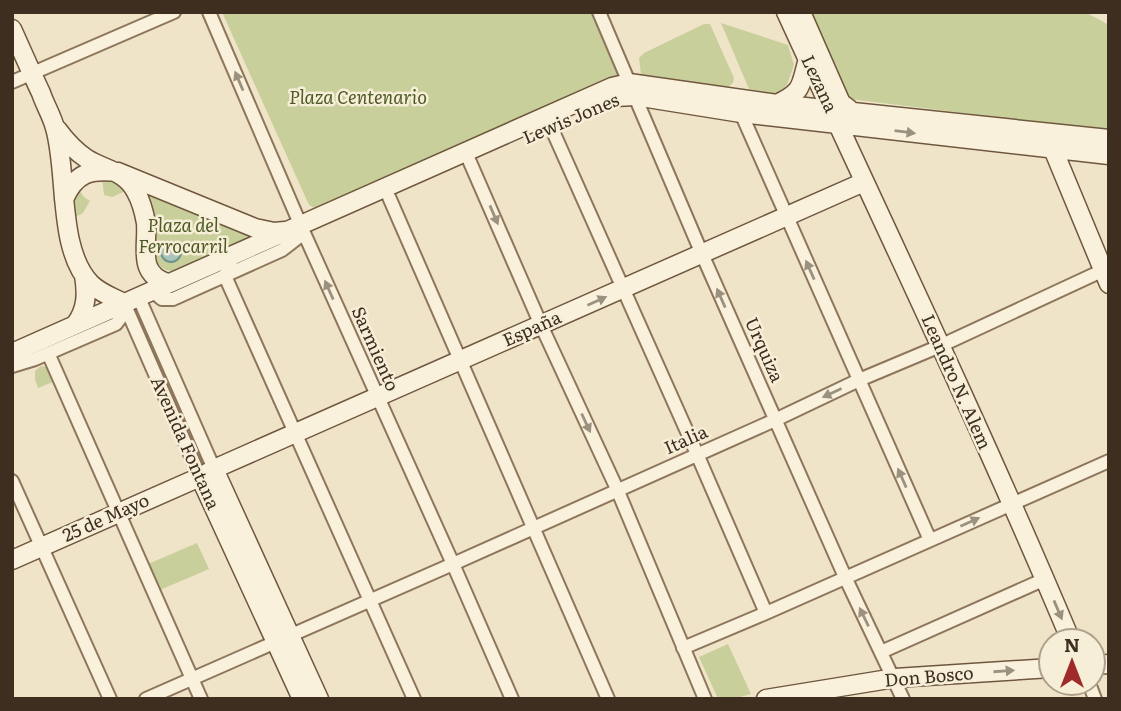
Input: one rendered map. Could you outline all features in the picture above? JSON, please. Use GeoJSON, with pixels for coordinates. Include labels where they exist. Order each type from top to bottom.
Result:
{"type":"FeatureCollection","features":[{"type":"Feature","properties":{"kind":"street"},"geometry":{"type":"LineString","coordinates":[[12,82],[173,12]]}},
{"type":"Feature","properties":{"kind":"street","name":"Sarmiento"},"geometry":{"type":"LineString","coordinates":[[209,12],[297,230],[377,397],[512,699]]}},
{"type":"Feature","properties":{"kind":"street","name":"Urquiza"},"geometry":{"type":"LineString","coordinates":[[599,12],[775,420],[845,577],[904,699]]}},
{"type":"Feature","properties":{"kind":"street"},"geometry":{"type":"LineString","coordinates":[[777,104],[799,90],[804,51],[786,12]]}},
{"type":"Feature","properties":{"kind":"street"},"geometry":{"type":"LineString","coordinates":[[801,12],[841,103],[851,111]]}},
{"type":"Feature","properties":{"kind":"street","name":"Avenida Fontana"},"geometry":{"type":"LineString","coordinates":[[12,29],[55,126],[64,139],[79,153],[118,172],[133,186],[145,221],[147,263],[155,278],[145,293]]}},
{"type":"Feature","properties":{"kind":"street","name":"Lezana"},"geometry":{"type":"LineString","coordinates":[[804,51],[834,116]]}},
{"type":"Feature","properties":{"kind":"street","name":"Lewis Jones"},"geometry":{"type":"LineString","coordinates":[[145,293],[162,299],[173,299],[282,250],[297,230],[389,197],[612,87],[777,104],[834,116],[851,111],[1051,141],[1109,155]]}},
{"type":"Feature","properties":{"kind":"street","name":"Lewis Jones"},"geometry":{"type":"LineString","coordinates":[[145,293],[469,158],[551,127],[632,90],[741,113],[834,116],[1051,141],[1109,139]]}},
{"type":"Feature","properties":{"kind":"street"},"geometry":{"type":"LineString","coordinates":[[741,113],[930,540]]}},
{"type":"Feature","properties":{"kind":"street","name":"Leandro N. Alem"},"geometry":{"type":"LineString","coordinates":[[834,116],[1065,627]]}},
{"type":"Feature","properties":{"kind":"street","name":"Avenida Fontana"},"geometry":{"type":"LineString","coordinates":[[55,126],[69,238],[84,275],[99,290],[145,293]]}},
{"type":"Feature","properties":{"kind":"street"},"geometry":{"type":"LineString","coordinates":[[551,127],[766,613]]}},
{"type":"Feature","properties":{"kind":"street"},"geometry":{"type":"LineString","coordinates":[[1051,141],[1107,274]]}},
{"type":"Feature","properties":{"kind":"street"},"geometry":{"type":"LineString","coordinates":[[469,158],[541,325],[617,489],[705,699]]}},
{"type":"Feature","properties":{"kind":"street"},"geometry":{"type":"LineString","coordinates":[[64,199],[73,183],[86,173],[118,172],[255,228],[274,232],[297,230]]}},
{"type":"Feature","properties":{"kind":"street","name":"España"},"geometry":{"type":"LineString","coordinates":[[207,473],[864,182]]}},
{"type":"Feature","properties":{"kind":"street"},"geometry":{"type":"LineString","coordinates":[[389,197],[608,699]]}},
{"type":"Feature","properties":{"kind":"street"},"geometry":{"type":"LineString","coordinates":[[233,256],[225,276],[414,699]]}},
{"type":"Feature","properties":{"kind":"street","name":"Italia"},"geometry":{"type":"LineString","coordinates":[[146,699],[775,420],[859,380],[1107,274]]}},
{"type":"Feature","properties":{"kind":"street"},"geometry":{"type":"LineString","coordinates":[[51,352],[81,317],[85,304],[84,275]]}},
{"type":"Feature","properties":{"kind":"street"},"geometry":{"type":"LineString","coordinates":[[12,353],[145,293]]}},
{"type":"Feature","properties":{"kind":"street"},"geometry":{"type":"LineString","coordinates":[[12,366],[116,324],[145,293]]}},
{"type":"Feature","properties":{"kind":"street","name":"Avenida Fontana"},"geometry":{"type":"LineString","coordinates":[[145,293],[207,473],[283,638],[318,699]]}},
{"type":"Feature","properties":{"kind":"street"},"geometry":{"type":"LineString","coordinates":[[51,352],[118,513],[201,699]]}},
{"type":"Feature","properties":{"kind":"street"},"geometry":{"type":"LineString","coordinates":[[682,648],[1109,461]]}},
{"type":"Feature","properties":{"kind":"street","name":"25 de Mayo"},"geometry":{"type":"LineString","coordinates":[[12,560],[207,473]]}},
{"type":"Feature","properties":{"kind":"street"},"geometry":{"type":"LineString","coordinates":[[12,481],[110,699]]}},
{"type":"Feature","properties":{"kind":"street"},"geometry":{"type":"LineString","coordinates":[[881,652],[1045,579]]}},
{"type":"Feature","properties":{"kind":"street","name":"Avenida Fontana"},"geometry":{"type":"LineString","coordinates":[[283,638],[302,699]]}},
{"type":"Feature","properties":{"kind":"street","name":"Don Bosco"},"geometry":{"type":"LineString","coordinates":[[766,699],[895,678],[1037,669]]}},
{"type":"Feature","properties":{"kind":"green space","name":"Plaza Centenario"},"geometry":{"type":"Polygon","coordinates":[[[222,12],[593,12],[619,72],[617,77],[316,209],[309,205],[222,12]]]}},
{"type":"Feature","properties":{"kind":"green space"},"geometry":{"type":"Polygon","coordinates":[[[806,12],[1085,12],[1109,25],[1109,131],[850,99],[827,63],[806,12]]]}},
{"type":"Feature","properties":{"kind":"green space"},"geometry":{"type":"Polygon","coordinates":[[[721,23],[788,45],[794,65],[787,85],[776,94],[749,89],[721,23]]]}},
{"type":"Feature","properties":{"kind":"green space"},"geometry":{"type":"Polygon","coordinates":[[[704,24],[710,24],[734,78],[727,88],[646,79],[641,75],[639,58],[644,53],[704,24]]]}},
{"type":"Feature","properties":{"kind":"green space"},"geometry":{"type":"Polygon","coordinates":[[[102,178],[115,182],[126,191],[112,197],[104,195],[102,178]]]}},
{"type":"Feature","properties":{"kind":"green space","name":"Plaza del Ferrocarril"},"geometry":{"type":"Polygon","coordinates":[[[138,184],[259,235],[176,271],[166,270],[153,259],[138,184]]]}},
{"type":"Feature","properties":{"kind":"green space"},"geometry":{"type":"Polygon","coordinates":[[[78,188],[90,201],[83,213],[73,218],[73,198],[78,188]]]}},
{"type":"Feature","properties":{"kind":"green space"},"geometry":{"type":"Polygon","coordinates":[[[41,366],[49,368],[55,381],[38,388],[35,371],[41,366]]]}},
{"type":"Feature","properties":{"kind":"green space"},"geometry":{"type":"Polygon","coordinates":[[[197,543],[209,569],[160,590],[148,564],[197,543]]]}},
{"type":"Feature","properties":{"kind":"green space"},"geometry":{"type":"Polygon","coordinates":[[[728,644],[751,694],[733,699],[718,699],[699,657],[728,644]]]}},
{"type":"Feature","properties":{"kind":"water"},"geometry":{"type":"Polygon","coordinates":[[[171,242],[178,245],[181,252],[178,259],[171,262],[164,259],[161,252],[164,245],[171,242]]]}}]}
